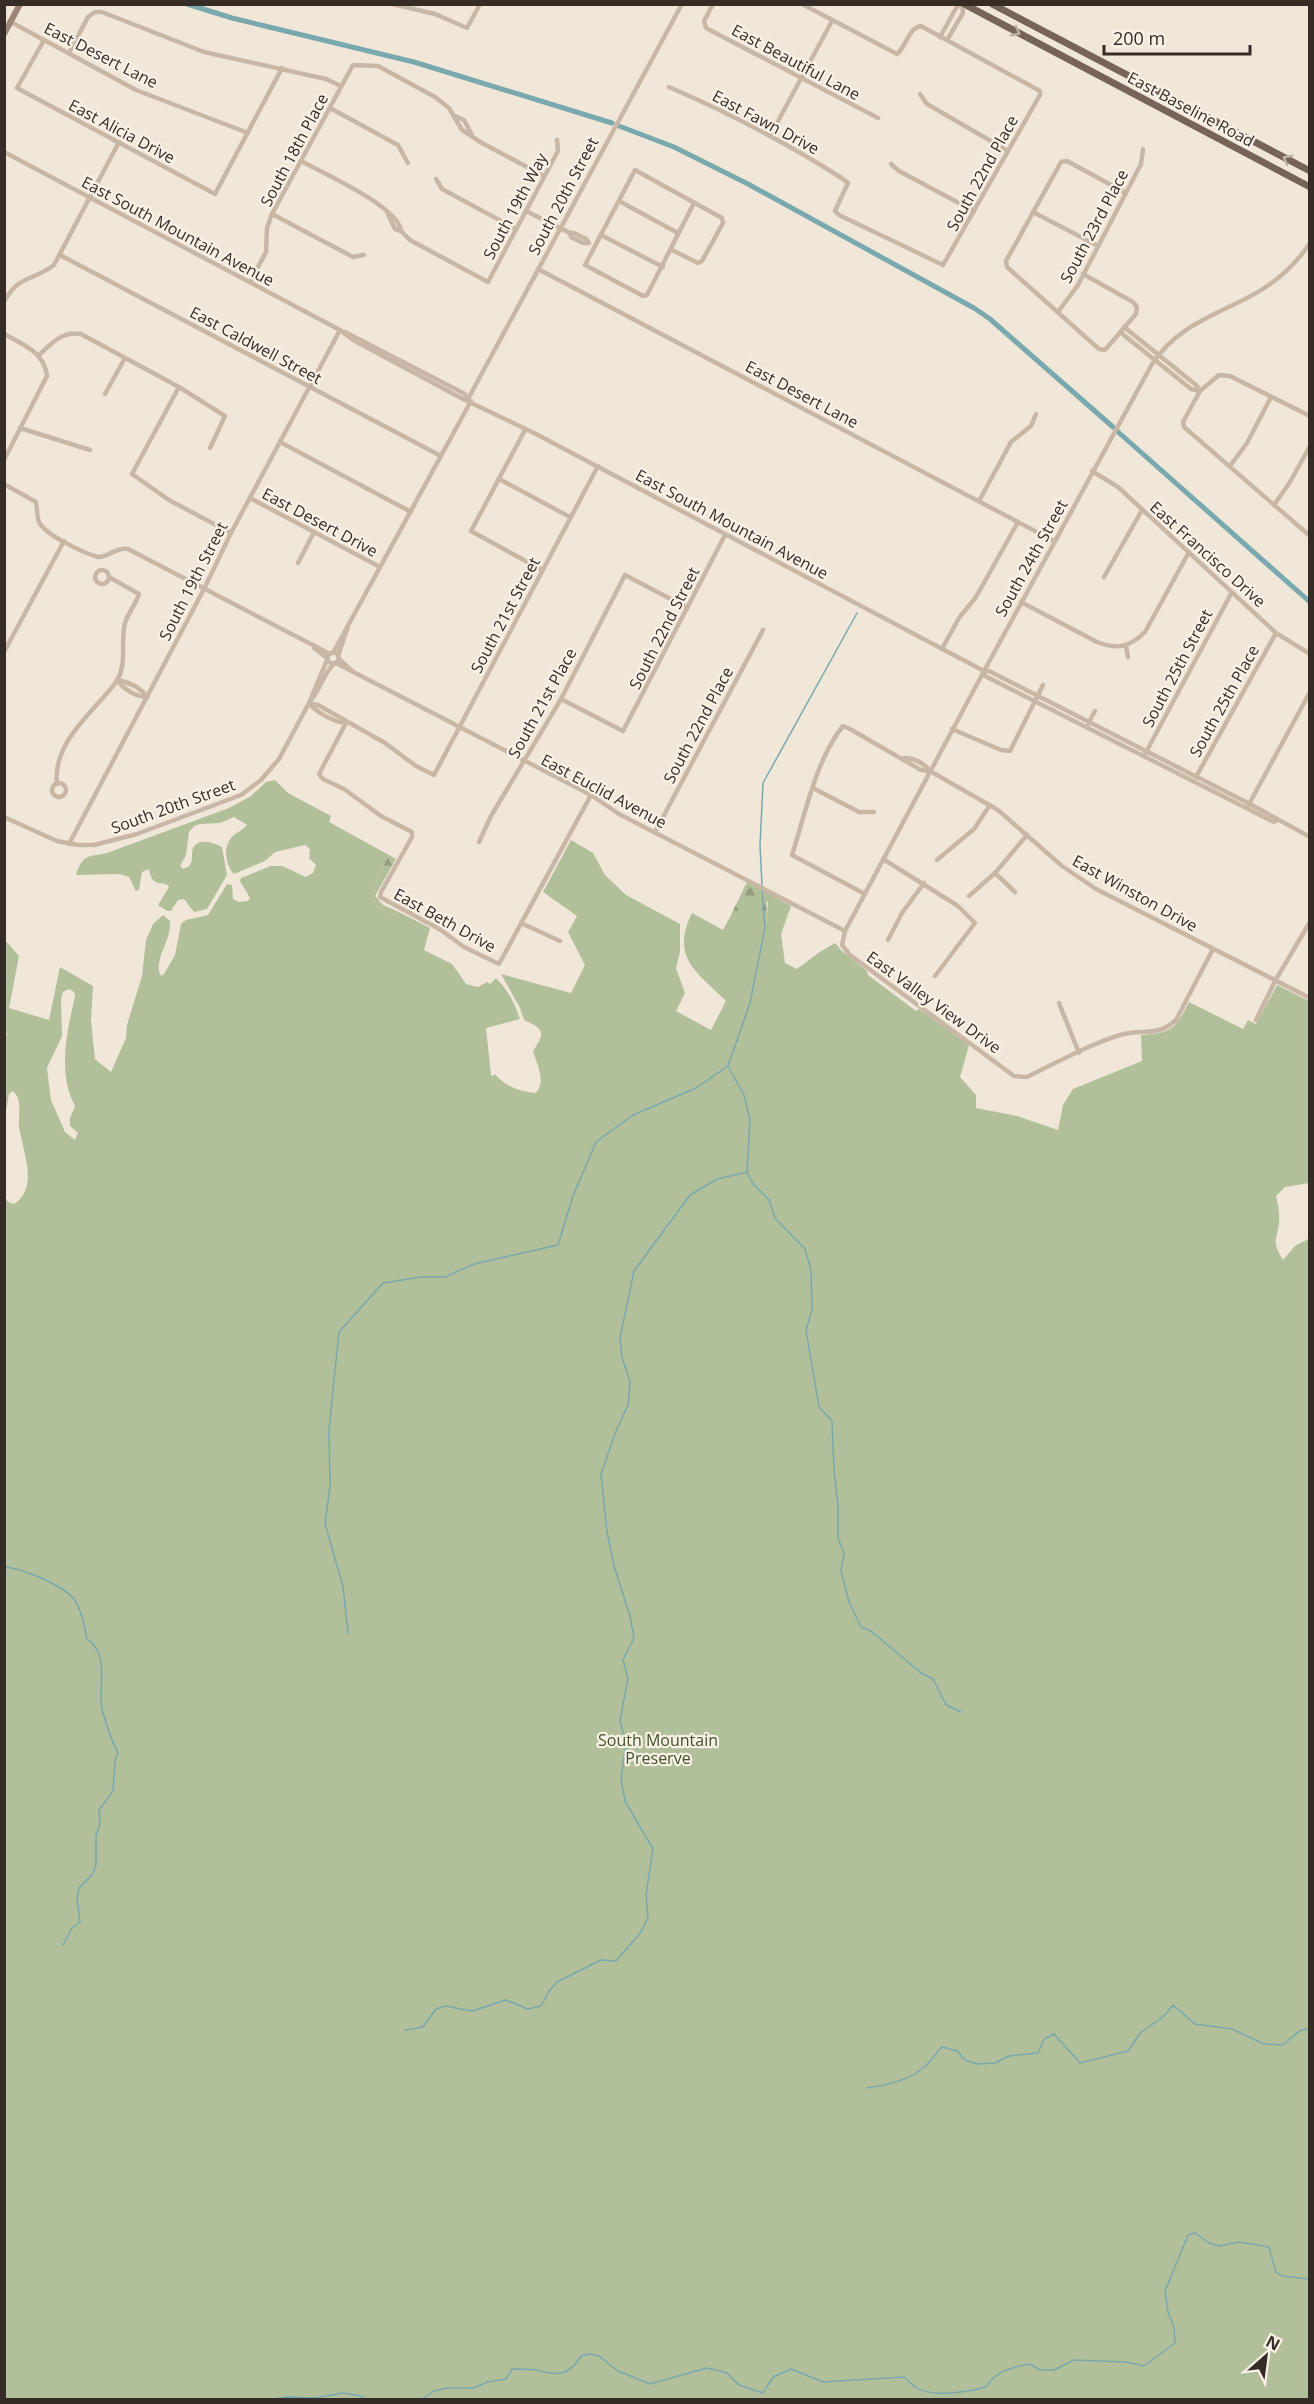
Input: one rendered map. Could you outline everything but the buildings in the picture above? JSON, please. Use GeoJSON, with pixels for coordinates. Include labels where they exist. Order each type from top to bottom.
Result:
{"type":"FeatureCollection","features":[{"type":"Feature","properties":{"kind":"main road"},"geometry":{"type":"LineString","coordinates":[[4,34],[20,4]]}},
{"type":"Feature","properties":{"kind":"main road","name":"East Baseline Road"},"geometry":{"type":"LineString","coordinates":[[962,4],[1310,187]]}},
{"type":"Feature","properties":{"kind":"main road","name":"East Baseline Road"},"geometry":{"type":"LineString","coordinates":[[992,4],[1310,171]]}},
{"type":"Feature","properties":{"kind":"main road"},"geometry":{"type":"LineString","coordinates":[[1195,126],[1201,114]]}},
{"type":"Feature","properties":{"kind":"street"},"geometry":{"type":"LineString","coordinates":[[392,4],[435,14],[466,28],[480,4]]}},
{"type":"Feature","properties":{"kind":"street","name":"South 20th Street"},"geometry":{"type":"LineString","coordinates":[[4,817],[44,837],[69,844],[94,845],[120,840],[247,792],[276,763],[309,703],[329,656],[411,512],[538,269],[682,4]]}},
{"type":"Feature","properties":{"kind":"street","name":"East Beautiful Lane"},"geometry":{"type":"LineString","coordinates":[[713,4],[704,25],[706,28],[879,118]]}},
{"type":"Feature","properties":{"kind":"street"},"geometry":{"type":"LineString","coordinates":[[802,4],[897,54],[916,26],[921,26],[940,37],[947,40],[963,13],[962,4],[956,8],[940,37]]}},
{"type":"Feature","properties":{"kind":"street"},"geometry":{"type":"LineString","coordinates":[[69,53],[88,17],[95,12],[102,12],[204,52],[282,68],[326,79],[341,86]]}},
{"type":"Feature","properties":{"kind":"street"},"geometry":{"type":"LineString","coordinates":[[770,136],[832,21]]}},
{"type":"Feature","properties":{"kind":"street","name":"East Desert Lane"},"geometry":{"type":"LineString","coordinates":[[11,22],[136,90],[248,132]]}},
{"type":"Feature","properties":{"kind":"street","name":"East Alicia Drive"},"geometry":{"type":"LineString","coordinates":[[44,40],[17,88],[215,194],[248,132]]}},
{"type":"Feature","properties":{"kind":"street","name":"South 22nd Place"},"geometry":{"type":"LineString","coordinates":[[944,265],[1040,95],[1040,91],[947,40]]}},
{"type":"Feature","properties":{"kind":"street","name":"South 18th Place"},"geometry":{"type":"LineString","coordinates":[[250,282],[266,252],[267,228],[272,214],[353,65],[378,66],[435,97],[455,116],[462,130],[544,176]]}},
{"type":"Feature","properties":{"kind":"street"},"geometry":{"type":"LineString","coordinates":[[248,132],[282,68]]}},
{"type":"Feature","properties":{"kind":"street","name":"East Fawn Drive"},"geometry":{"type":"LineString","coordinates":[[669,87],[718,109],[808,156],[848,183],[836,210],[839,215],[944,265]]}},
{"type":"Feature","properties":{"kind":"street"},"geometry":{"type":"LineString","coordinates":[[920,94],[927,104],[1008,151]]}},
{"type":"Feature","properties":{"kind":"street"},"geometry":{"type":"LineString","coordinates":[[330,108],[398,145],[408,163]]}},
{"type":"Feature","properties":{"kind":"street","name":"South 19th Way"},"geometry":{"type":"LineString","coordinates":[[301,161],[375,201],[387,212],[395,229],[401,231],[410,240],[488,282],[558,151],[557,140]]}},
{"type":"Feature","properties":{"kind":"street"},"geometry":{"type":"LineString","coordinates":[[4,302],[16,284],[54,265],[118,142]]}},
{"type":"Feature","properties":{"kind":"street","name":"South 23rd Place"},"geometry":{"type":"LineString","coordinates":[[1058,312],[1083,274],[1126,193],[1141,164],[1143,149]]}},
{"type":"Feature","properties":{"kind":"street","name":"East South Mountain Avenue"},"geometry":{"type":"LineString","coordinates":[[4,152],[340,330],[355,335],[465,394],[470,400],[525,430],[598,466],[942,649],[1310,837]]}},
{"type":"Feature","properties":{"kind":"street"},"geometry":{"type":"LineString","coordinates":[[1083,274],[1133,302],[1137,307],[1136,314],[1105,350],[1099,349],[1006,267],[1006,261],[1061,162],[1067,161],[1126,193]]}},
{"type":"Feature","properties":{"kind":"street"},"geometry":{"type":"LineString","coordinates":[[891,164],[899,171],[974,211]]}},
{"type":"Feature","properties":{"kind":"street"},"geometry":{"type":"LineString","coordinates":[[672,250],[698,263],[702,261],[723,223],[722,218],[635,170],[601,235],[592,245],[585,265],[643,296],[647,295],[694,203]]}},
{"type":"Feature","properties":{"kind":"street"},"geometry":{"type":"LineString","coordinates":[[436,179],[442,189],[516,229]]}},
{"type":"Feature","properties":{"kind":"street"},"geometry":{"type":"LineString","coordinates":[[619,201],[678,233]]}},
{"type":"Feature","properties":{"kind":"street"},"geometry":{"type":"LineString","coordinates":[[526,211],[560,228],[571,237],[592,245]]}},
{"type":"Feature","properties":{"kind":"street"},"geometry":{"type":"LineString","coordinates":[[1033,212],[1098,246]]}},
{"type":"Feature","properties":{"kind":"street"},"geometry":{"type":"LineString","coordinates":[[272,214],[353,257],[364,255]]}},
{"type":"Feature","properties":{"kind":"street"},"geometry":{"type":"LineString","coordinates":[[601,235],[663,267]]}},
{"type":"Feature","properties":{"kind":"street","name":"South 24th Street"},"geometry":{"type":"LineString","coordinates":[[842,945],[845,931],[952,729],[1092,471],[1157,357],[1196,322],[1247,298],[1279,277],[1299,259],[1310,243]]}},
{"type":"Feature","properties":{"kind":"street","name":"East Caldwell Street"},"geometry":{"type":"LineString","coordinates":[[60,255],[441,456]]}},
{"type":"Feature","properties":{"kind":"street","name":"East Desert Lane"},"geometry":{"type":"LineString","coordinates":[[538,269],[1054,541]]}},
{"type":"Feature","properties":{"kind":"street","name":"South 19th Street"},"geometry":{"type":"LineString","coordinates":[[69,844],[340,330]]}},
{"type":"Feature","properties":{"kind":"street"},"geometry":{"type":"LineString","coordinates":[[1122,330],[1196,385],[1200,391]]}},
{"type":"Feature","properties":{"kind":"street"},"geometry":{"type":"LineString","coordinates":[[39,355],[57,339],[72,333],[81,334],[178,387],[225,416],[210,448]]}},
{"type":"Feature","properties":{"kind":"street"},"geometry":{"type":"LineString","coordinates":[[4,334],[33,349],[45,366],[47,376],[4,460]]}},
{"type":"Feature","properties":{"kind":"street"},"geometry":{"type":"LineString","coordinates":[[105,394],[125,358]]}},
{"type":"Feature","properties":{"kind":"street"},"geometry":{"type":"LineString","coordinates":[[1310,416],[1223,374],[1214,378],[1200,391],[1188,410],[1184,427],[1310,536]]}},
{"type":"Feature","properties":{"kind":"street"},"geometry":{"type":"LineString","coordinates":[[178,387],[132,474],[169,500],[231,533]]}},
{"type":"Feature","properties":{"kind":"street"},"geometry":{"type":"LineString","coordinates":[[1230,466],[1247,442],[1271,397]]}},
{"type":"Feature","properties":{"kind":"street"},"geometry":{"type":"LineString","coordinates":[[979,501],[1011,442],[1031,426],[1036,414]]}},
{"type":"Feature","properties":{"kind":"street"},"geometry":{"type":"LineString","coordinates":[[20,428],[90,450]]}},
{"type":"Feature","properties":{"kind":"street"},"geometry":{"type":"LineString","coordinates":[[525,430],[471,531],[542,570]]}},
{"type":"Feature","properties":{"kind":"street"},"geometry":{"type":"LineString","coordinates":[[279,442],[411,512]]}},
{"type":"Feature","properties":{"kind":"street"},"geometry":{"type":"LineString","coordinates":[[1274,505],[1310,446]]}},
{"type":"Feature","properties":{"kind":"street","name":"South 21st Street"},"geometry":{"type":"LineString","coordinates":[[346,723],[385,743],[416,766],[434,775],[598,466]]}},
{"type":"Feature","properties":{"kind":"street","name":"East Francisco Drive"},"geometry":{"type":"LineString","coordinates":[[1092,471],[1112,482],[1276,633],[1310,654]]}},
{"type":"Feature","properties":{"kind":"street"},"geometry":{"type":"LineString","coordinates":[[499,479],[570,518]]}},
{"type":"Feature","properties":{"kind":"street"},"geometry":{"type":"LineString","coordinates":[[4,484],[36,502],[39,522],[47,531],[64,541],[98,557],[119,549],[128,549],[337,661]]}},
{"type":"Feature","properties":{"kind":"street","name":"East Desert Drive"},"geometry":{"type":"LineString","coordinates":[[250,498],[380,567]]}},
{"type":"Feature","properties":{"kind":"street"},"geometry":{"type":"LineString","coordinates":[[1104,577],[1142,510]]}},
{"type":"Feature","properties":{"kind":"street"},"geometry":{"type":"LineString","coordinates":[[942,649],[959,618],[976,597],[1018,522]]}},
{"type":"Feature","properties":{"kind":"street"},"geometry":{"type":"LineString","coordinates":[[298,563],[314,532]]}},
{"type":"Feature","properties":{"kind":"street","name":"South 22nd Street"},"geometry":{"type":"LineString","coordinates":[[561,699],[623,731],[725,535]]}},
{"type":"Feature","properties":{"kind":"street"},"geometry":{"type":"LineString","coordinates":[[4,652],[64,541]]}},
{"type":"Feature","properties":{"kind":"street"},"geometry":{"type":"LineString","coordinates":[[1021,602],[1097,642],[1110,647],[1126,646],[1145,632],[1190,552]]}},
{"type":"Feature","properties":{"kind":"street","name":"South 21st Place"},"geometry":{"type":"LineString","coordinates":[[479,842],[561,699],[625,575],[686,607]]}},
{"type":"Feature","properties":{"kind":"street"},"geometry":{"type":"LineString","coordinates":[[57,784],[58,768],[70,737],[117,680],[123,661],[125,626],[139,594],[136,590],[109,577]]}},
{"type":"Feature","properties":{"kind":"street","name":"South 25th Street"},"geometry":{"type":"LineString","coordinates":[[1145,753],[1232,592]]}},
{"type":"Feature","properties":{"kind":"street","name":"South 20th Street"},"geometry":{"type":"LineString","coordinates":[[309,703],[319,690],[328,670],[337,661],[348,626]]}},
{"type":"Feature","properties":{"kind":"street","name":"South 22nd Place"},"geometry":{"type":"LineString","coordinates":[[655,832],[763,630]]}},
{"type":"Feature","properties":{"kind":"street","name":"South 25th Place"},"geometry":{"type":"LineString","coordinates":[[1195,779],[1276,633]]}},
{"type":"Feature","properties":{"kind":"street"},"geometry":{"type":"LineString","coordinates":[[1126,646],[1128,657]]}},
{"type":"Feature","properties":{"kind":"street"},"geometry":{"type":"LineString","coordinates":[[329,656],[337,661]]}},
{"type":"Feature","properties":{"kind":"street","name":"East Euclid Avenue"},"geometry":{"type":"LineString","coordinates":[[337,661],[591,795],[611,810],[845,931]]}},
{"type":"Feature","properties":{"kind":"street"},"geometry":{"type":"LineString","coordinates":[[117,680],[143,691],[147,697]]}},
{"type":"Feature","properties":{"kind":"street"},"geometry":{"type":"LineString","coordinates":[[117,680],[123,688],[140,697],[147,697]]}},
{"type":"Feature","properties":{"kind":"street"},"geometry":{"type":"LineString","coordinates":[[129,691],[132,685]]}},
{"type":"Feature","properties":{"kind":"street"},"geometry":{"type":"LineString","coordinates":[[952,729],[1001,750],[1010,751],[1043,685]]}},
{"type":"Feature","properties":{"kind":"street"},"geometry":{"type":"LineString","coordinates":[[1249,806],[1310,692]]}},
{"type":"Feature","properties":{"kind":"street"},"geometry":{"type":"LineString","coordinates":[[309,703],[315,704],[346,723]]}},
{"type":"Feature","properties":{"kind":"street"},"geometry":{"type":"LineString","coordinates":[[1088,724],[1095,711]]}},
{"type":"Feature","properties":{"kind":"street","name":"East Beth Drive"},"geometry":{"type":"LineString","coordinates":[[346,723],[319,774],[323,779],[356,797],[381,816],[412,832],[412,837],[380,897],[441,930],[464,947],[499,964],[521,923]]}},
{"type":"Feature","properties":{"kind":"street","name":"East Winston Drive"},"geometry":{"type":"LineString","coordinates":[[813,788],[824,760],[843,726],[990,805],[1062,866],[1096,889],[1310,998]]}},
{"type":"Feature","properties":{"kind":"street"},"geometry":{"type":"LineString","coordinates":[[865,894],[792,855],[813,788],[859,812],[874,812]]}},
{"type":"Feature","properties":{"kind":"street"},"geometry":{"type":"LineString","coordinates":[[560,941],[521,923],[591,795]]}},
{"type":"Feature","properties":{"kind":"street"},"geometry":{"type":"LineString","coordinates":[[937,860],[974,829],[990,805]]}},
{"type":"Feature","properties":{"kind":"street"},"geometry":{"type":"LineString","coordinates":[[969,896],[995,873],[1027,835]]}},
{"type":"Feature","properties":{"kind":"street"},"geometry":{"type":"LineString","coordinates":[[883,859],[958,906],[975,923],[935,976]]}},
{"type":"Feature","properties":{"kind":"street"},"geometry":{"type":"LineString","coordinates":[[995,873],[1015,892]]}},
{"type":"Feature","properties":{"kind":"street"},"geometry":{"type":"LineString","coordinates":[[888,940],[902,913],[924,883]]}},
{"type":"Feature","properties":{"kind":"street"},"geometry":{"type":"LineString","coordinates":[[1256,1020],[1275,981],[1310,922]]}},
{"type":"Feature","properties":{"kind":"street","name":"East Valley View Drive"},"geometry":{"type":"LineString","coordinates":[[842,945],[850,955],[1014,1076],[1027,1077],[1079,1053]]}},
{"type":"Feature","properties":{"kind":"street"},"geometry":{"type":"LineString","coordinates":[[1059,1003],[1079,1053],[1122,1034],[1157,1032],[1167,1028],[1176,1020],[1213,949]]}},
{"type":"Feature","properties":{"kind":"green space","name":"South Mountain Preserve"},"geometry":{"type":"Polygon","coordinates":[[[275,780],[288,793],[331,816],[329,822],[389,855],[377,879],[371,898],[382,911],[399,912],[430,928],[424,950],[452,964],[466,984],[478,987],[487,982],[490,984],[496,978],[500,982],[516,1007],[520,1019],[486,1028],[491,1075],[495,1074],[513,1088],[524,1091],[535,1093],[539,1089],[541,1079],[533,1051],[541,1032],[536,1026],[524,1020],[501,974],[571,993],[585,965],[568,932],[577,916],[543,892],[571,840],[593,853],[605,875],[626,895],[680,924],[680,952],[676,968],[685,993],[676,1011],[711,1030],[726,1001],[697,972],[685,953],[686,929],[692,913],[723,930],[731,915],[737,919],[759,907],[767,923],[768,893],[791,906],[781,934],[785,963],[797,969],[835,943],[867,971],[868,975],[916,1011],[919,1009],[969,1045],[960,1077],[976,1095],[976,1108],[1017,1116],[1058,1130],[1063,1105],[1073,1089],[1142,1061],[1141,1035],[1160,1033],[1171,1028],[1176,1024],[1189,1002],[1243,1029],[1248,1020],[1256,1024],[1277,985],[1309,1001],[1309,1183],[1285,1187],[1276,1196],[1279,1219],[1276,1241],[1283,1260],[1295,1246],[1310,1238],[1309,2399],[5,2399],[4,1195],[8,1202],[14,1204],[22,1197],[28,1178],[19,1127],[19,1103],[13,1091],[9,1094],[5,1117],[4,1041],[7,1035],[4,1024],[5,943],[7,942],[19,956],[9,1008],[49,1020],[60,967],[93,986],[91,1021],[95,1059],[111,1072],[126,1038],[127,1025],[142,976],[146,940],[153,924],[163,915],[170,921],[168,936],[159,963],[161,976],[175,955],[181,924],[186,920],[208,915],[227,884],[232,885],[233,899],[239,902],[248,901],[250,898],[240,881],[241,878],[271,866],[282,866],[306,877],[313,873],[316,865],[309,858],[310,849],[305,845],[275,852],[265,861],[234,874],[227,861],[227,846],[232,837],[247,825],[234,817],[220,823],[194,826],[189,832],[186,855],[180,866],[183,869],[190,865],[192,850],[196,845],[203,842],[211,843],[222,847],[227,875],[207,909],[194,912],[184,899],[178,900],[171,911],[158,905],[169,887],[154,881],[149,869],[142,872],[139,890],[136,891],[129,877],[120,874],[76,875],[81,863],[90,856],[107,853],[229,808],[251,796],[266,782],[275,780]],[[69,989],[63,992],[61,999],[62,1036],[47,1068],[51,1100],[65,1132],[75,1140],[78,1133],[70,1126],[70,1118],[75,1106],[66,1080],[65,1066],[74,992],[69,989]]]}},
{"type":"Feature","properties":{"kind":"green space"},"geometry":{"type":"Polygon","coordinates":[[[389,855],[396,859],[375,896],[383,905],[399,912],[390,914],[380,909],[371,898],[377,879],[389,855]]]}},
{"type":"Feature","properties":{"kind":"green space"},"geometry":{"type":"Polygon","coordinates":[[[747,882],[768,893],[770,899],[766,903],[768,924],[759,907],[749,918],[737,919],[731,915],[747,882]]]}},
{"type":"Feature","properties":{"kind":"waterway"},"geometry":{"type":"LineString","coordinates":[[187,4],[232,18],[414,62],[612,123]]}},
{"type":"Feature","properties":{"kind":"waterway"},"geometry":{"type":"LineString","coordinates":[[619,126],[674,147],[748,184],[974,308],[990,319],[1113,427]]}},
{"type":"Feature","properties":{"kind":"waterway"},"geometry":{"type":"LineString","coordinates":[[1117,431],[1310,602]]}},
{"type":"Feature","properties":{"kind":"waterway"},"geometry":{"type":"LineString","coordinates":[[762,885],[760,846],[763,783],[857,613]]}},
{"type":"Feature","properties":{"kind":"waterway"},"geometry":{"type":"LineString","coordinates":[[348,1633],[343,1586],[325,1524],[330,1486],[329,1431],[339,1332],[383,1283],[421,1277],[445,1277],[474,1264],[558,1245],[573,1196],[596,1142],[633,1115],[696,1088],[728,1066],[750,1003],[765,928],[762,890]]}},
{"type":"Feature","properties":{"kind":"waterway"},"geometry":{"type":"LineString","coordinates":[[405,2030],[423,2027],[436,2009],[445,2006],[472,2011],[506,2000],[528,2009],[541,2006],[557,1982],[601,1960],[616,1961],[641,1932],[648,1917],[646,1895],[653,1849],[625,1801],[621,1779],[626,1743],[620,1721],[628,1678],[623,1660],[634,1638],[607,1532],[601,1474],[628,1405],[630,1382],[622,1357],[620,1338],[634,1271],[690,1195],[717,1179],[747,1172],[750,1120],[744,1095],[729,1068]]}},
{"type":"Feature","properties":{"kind":"waterway"},"geometry":{"type":"LineString","coordinates":[[747,1172],[753,1184],[769,1200],[775,1218],[805,1249],[811,1270],[812,1310],[806,1330],[819,1407],[832,1421],[838,1538],[844,1553],[841,1571],[849,1602],[861,1627],[871,1631],[921,1673],[933,1679],[946,1705],[961,1712]]}},
{"type":"Feature","properties":{"kind":"waterway"},"geometry":{"type":"LineString","coordinates":[[4,1567],[21,1570],[41,1578],[68,1593],[76,1602],[87,1639],[94,1645],[101,1661],[102,1709],[118,1753],[115,1760],[113,1791],[99,1810],[96,1865],[93,1874],[79,1888],[77,1898],[80,1922],[72,1928],[63,1945]]}},
{"type":"Feature","properties":{"kind":"waterway"},"geometry":{"type":"LineString","coordinates":[[867,2088],[910,2077],[928,2064],[942,2047],[957,2051],[965,2060],[977,2064],[995,2063],[1009,2056],[1038,2053],[1044,2039],[1054,2034],[1080,2063],[1128,2051],[1140,2033],[1163,2017],[1173,2005],[1195,2024],[1232,2029],[1264,2044],[1283,2045],[1299,2031],[1310,2028]]}},
{"type":"Feature","properties":{"kind":"waterway"},"geometry":{"type":"LineString","coordinates":[[421,2400],[434,2391],[447,2388],[473,2388],[488,2382],[506,2379],[512,2369],[562,2373],[571,2368],[581,2356],[590,2354],[599,2356],[618,2371],[650,2384],[707,2368],[727,2373],[739,2385],[763,2393],[773,2377],[791,2369],[823,2382],[904,2377],[922,2390],[939,2393],[960,2392],[986,2387],[999,2373],[1030,2364],[1040,2370],[1054,2370],[1074,2360],[1126,2362],[1144,2366],[1175,2343],[1174,2328],[1168,2312],[1165,2291],[1188,2235],[1195,2233],[1209,2243],[1219,2246],[1239,2242],[1269,2247],[1276,2272],[1282,2276],[1310,2279]]}},
{"type":"Feature","properties":{"kind":"waterway"},"geometry":{"type":"LineString","coordinates":[[271,2400],[286,2397],[315,2398],[343,2393],[361,2396],[366,2400]]}}]}
